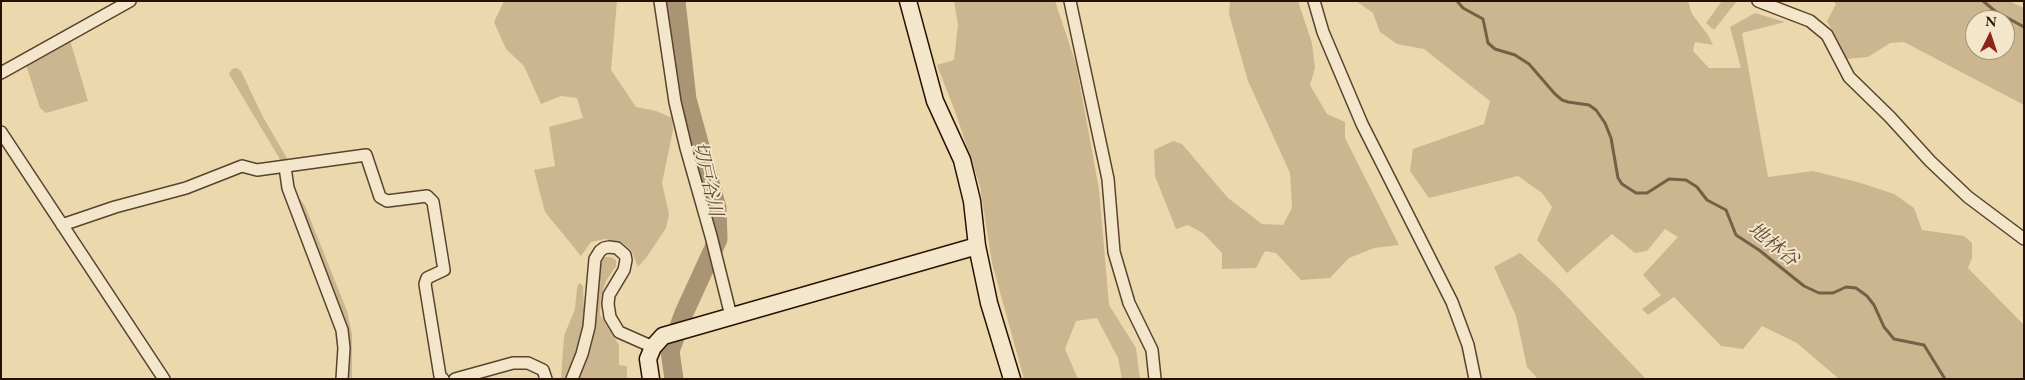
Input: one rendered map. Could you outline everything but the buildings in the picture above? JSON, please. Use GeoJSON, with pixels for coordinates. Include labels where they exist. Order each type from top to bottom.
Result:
{"type":"FeatureCollection","features":[{"type":"Feature","properties":{"kind":"street"},"geometry":{"type":"LineString","coordinates":[[1,73],[130,1]]}},
{"type":"Feature","properties":{"kind":"street"},"geometry":{"type":"LineString","coordinates":[[660,1],[675,102],[731,316]]}},
{"type":"Feature","properties":{"kind":"street"},"geometry":{"type":"LineString","coordinates":[[908,1],[935,101],[962,160],[972,201],[977,246],[989,303],[1012,379]]}},
{"type":"Feature","properties":{"kind":"street"},"geometry":{"type":"LineString","coordinates":[[1070,1],[1108,180],[1114,252],[1129,304],[1152,350],[1155,379]]}},
{"type":"Feature","properties":{"kind":"street"},"geometry":{"type":"LineString","coordinates":[[1314,1],[1323,32],[1362,124],[1452,302],[1468,345],[1475,379]]}},
{"type":"Feature","properties":{"kind":"street"},"geometry":{"type":"LineString","coordinates":[[1758,1],[1810,22],[1827,34],[1849,77],[1890,117],[1930,161],[1968,197],[2024,239]]}},
{"type":"Feature","properties":{"kind":"street"},"geometry":{"type":"LineString","coordinates":[[1,132],[164,379]]}},
{"type":"Feature","properties":{"kind":"street"},"geometry":{"type":"LineString","coordinates":[[62,225],[115,207],[186,188],[242,166],[257,170],[366,155],[380,197],[388,201],[427,196],[433,202],[444,270],[427,278],[425,284],[440,376],[443,379]]}},
{"type":"Feature","properties":{"kind":"street"},"geometry":{"type":"LineString","coordinates":[[285,167],[288,188],[342,330],[344,348],[342,379]]}},
{"type":"Feature","properties":{"kind":"street"},"geometry":{"type":"LineString","coordinates":[[650,379],[648,359],[653,346],[663,336],[977,246]]}},
{"type":"Feature","properties":{"kind":"street"},"geometry":{"type":"LineString","coordinates":[[572,379],[582,354],[589,327],[595,259],[604,248],[618,248],[626,260],[624,270],[609,295],[610,317],[619,332],[653,346]]}},
{"type":"Feature","properties":{"kind":"street"},"geometry":{"type":"LineString","coordinates":[[455,379],[513,363],[528,363],[543,370],[546,379]]}},
{"type":"Feature","properties":{"kind":"shaded area"},"geometry":{"type":"Polygon","coordinates":[[[504,1],[617,1],[611,70],[636,107],[656,111],[672,118],[673,130],[662,183],[669,214],[666,228],[638,267],[631,250],[621,242],[605,239],[591,242],[581,256],[545,212],[534,170],[555,166],[549,127],[583,118],[577,98],[561,96],[541,104],[524,66],[506,49],[494,22],[504,1]]]}},
{"type":"Feature","properties":{"kind":"shaded area"},"geometry":{"type":"Polygon","coordinates":[[[954,1],[1055,1],[1076,64],[1099,189],[1109,305],[1136,348],[1140,379],[1122,379],[1118,358],[1097,318],[1076,321],[1065,349],[1078,379],[1024,379],[992,263],[980,186],[937,65],[954,60],[958,25],[954,1]]]}},
{"type":"Feature","properties":{"kind":"shaded area"},"geometry":{"type":"Polygon","coordinates":[[[1230,1],[1298,1],[1312,43],[1315,68],[1310,85],[1327,114],[1345,122],[1345,138],[1399,245],[1374,248],[1349,258],[1330,278],[1301,280],[1276,253],[1265,251],[1256,268],[1222,269],[1222,253],[1203,233],[1188,225],[1176,229],[1155,176],[1154,150],[1173,141],[1182,144],[1228,198],[1262,224],[1283,225],[1292,208],[1290,173],[1248,81],[1229,14],[1230,1]]]}},
{"type":"Feature","properties":{"kind":"shaded area"},"geometry":{"type":"Polygon","coordinates":[[[1356,1],[1688,1],[1692,14],[1713,45],[1695,42],[1693,51],[1709,68],[1741,68],[1730,27],[1755,13],[1785,22],[1742,33],[1768,177],[1813,171],[1861,183],[1894,194],[1914,208],[1922,230],[1964,236],[1972,243],[1972,258],[1968,268],[2024,325],[2024,379],[1839,379],[1797,343],[1762,326],[1743,349],[1721,346],[1674,297],[1648,315],[1642,309],[1661,295],[1643,275],[1678,237],[1665,229],[1647,251],[1635,253],[1612,234],[1567,273],[1537,240],[1552,207],[1542,193],[1518,176],[1429,198],[1410,171],[1413,149],[1484,124],[1490,101],[1424,49],[1397,44],[1380,32],[1373,13],[1356,1]]]}},
{"type":"Feature","properties":{"kind":"shaded area"},"geometry":{"type":"Polygon","coordinates":[[[1722,1],[1737,1],[1714,30],[1706,23],[1722,1]]]}},
{"type":"Feature","properties":{"kind":"shaded area"},"geometry":{"type":"Polygon","coordinates":[[[1833,1],[2009,1],[2024,8],[2024,105],[1904,42],[1890,43],[1868,57],[1847,59],[1827,21],[1836,4],[1833,1]]]}},
{"type":"Feature","properties":{"kind":"shaded area"},"geometry":{"type":"Polygon","coordinates":[[[70,40],[88,101],[46,113],[40,108],[26,65],[70,40]]]}},
{"type":"Feature","properties":{"kind":"shaded area"},"geometry":{"type":"Polygon","coordinates":[[[237,68],[241,71],[263,117],[288,160],[281,161],[229,74],[232,69],[237,68]]]}},
{"type":"Feature","properties":{"kind":"shaded area"},"geometry":{"type":"Polygon","coordinates":[[[300,199],[305,206],[347,311],[352,334],[352,379],[346,379],[349,353],[297,202],[300,199]]]}},
{"type":"Feature","properties":{"kind":"shaded area"},"geometry":{"type":"Polygon","coordinates":[[[1520,253],[1555,284],[1646,379],[1538,379],[1527,367],[1516,316],[1494,267],[1520,253]]]}},
{"type":"Feature","properties":{"kind":"shaded area"},"geometry":{"type":"Polygon","coordinates":[[[605,257],[611,257],[616,260],[616,266],[606,281],[601,297],[600,315],[619,345],[619,365],[627,366],[627,379],[561,379],[564,336],[575,309],[577,288],[579,283],[583,286],[584,310],[593,318],[601,262],[605,257]]]}},
{"type":"Feature","properties":{"kind":"waterway","name":"切戸谷川"},"geometry":{"type":"LineString","coordinates":[[674,379],[670,351],[684,313],[718,239],[717,208],[687,99],[676,1]]}},
{"type":"Feature","properties":{"kind":"waterway","name":"地林谷"},"geometry":{"type":"LineString","coordinates":[[1457,1],[1463,8],[1483,19],[1488,43],[1495,49],[1515,55],[1529,64],[1562,100],[1589,105],[1596,110],[1605,123],[1611,138],[1618,178],[1622,184],[1636,193],[1647,193],[1669,179],[1686,180],[1697,187],[1707,200],[1726,210],[1736,235],[1759,250],[1804,286],[1819,293],[1833,293],[1846,287],[1856,288],[1867,296],[1874,305],[1884,327],[1894,339],[1924,345],[1945,379]]}},
{"type":"Feature","properties":{"kind":"waterway"},"geometry":{"type":"LineString","coordinates":[[1983,1],[1995,11],[2024,27]]}}]}
